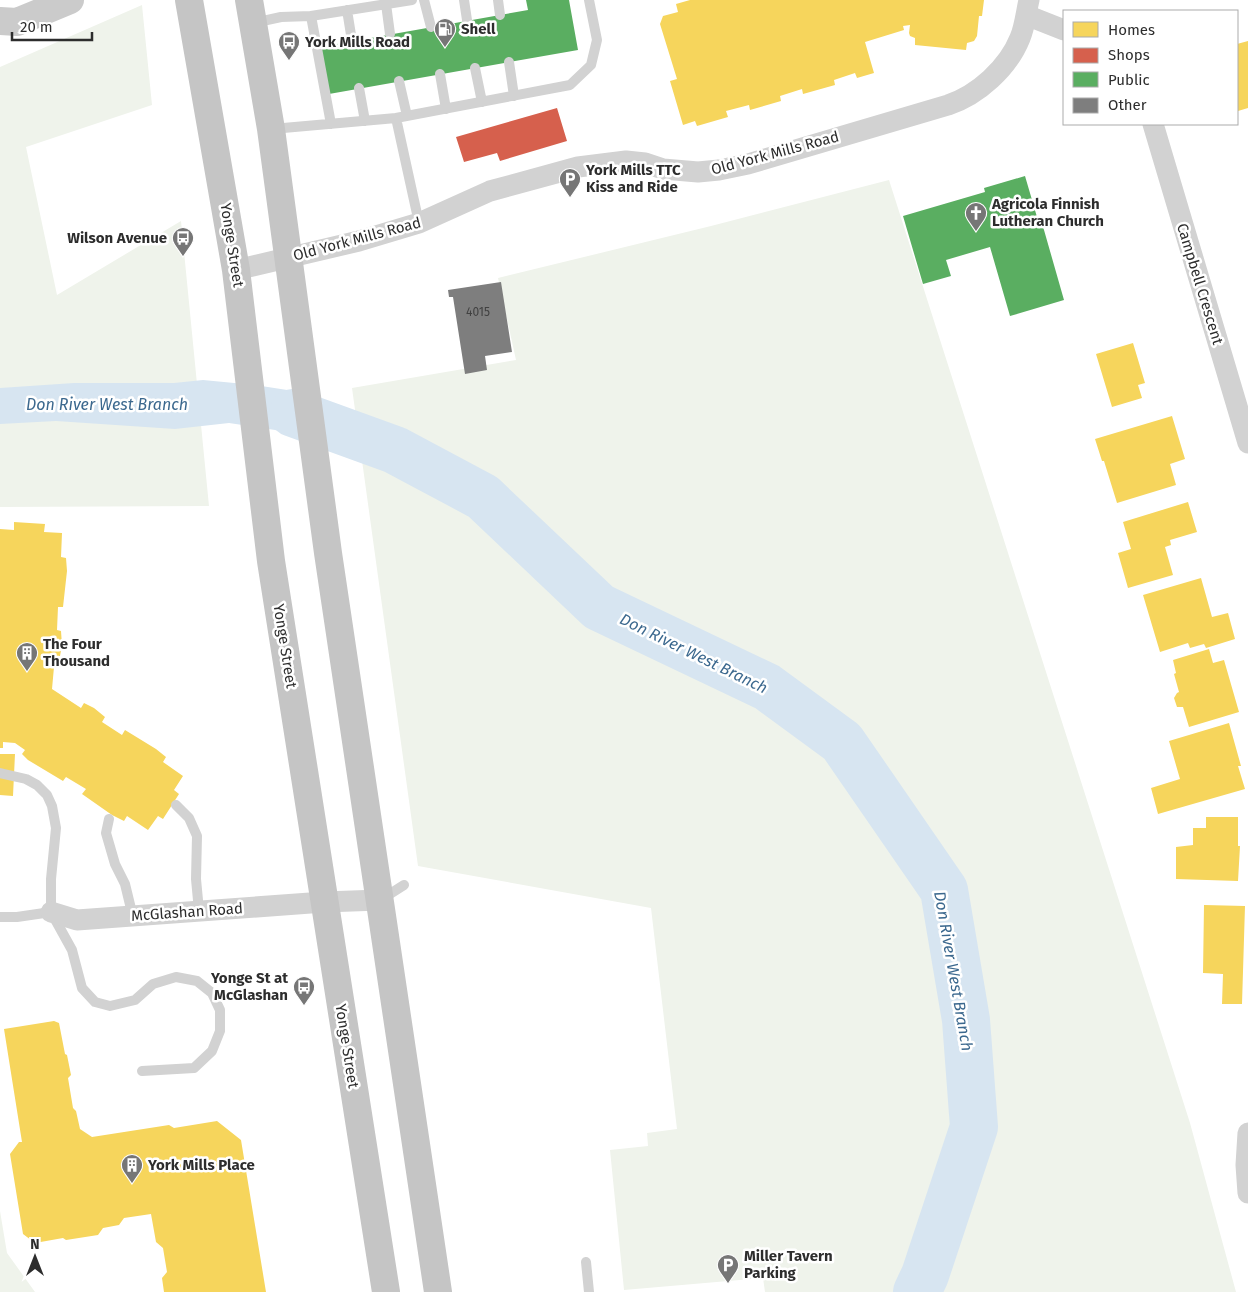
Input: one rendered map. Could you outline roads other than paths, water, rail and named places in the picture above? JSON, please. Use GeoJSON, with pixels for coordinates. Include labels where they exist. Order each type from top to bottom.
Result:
{"type":"FeatureCollection","features":[{"type":"Feature","properties":{"kind":"main road"},"geometry":{"type":"LineString","coordinates":[[0,21],[18,22],[70,0]]}},
{"type":"Feature","properties":{"kind":"main road","name":"Yonge Street"},"geometry":{"type":"LineString","coordinates":[[190,0],[236,270],[248,357],[271,561],[386,1292]]}},
{"type":"Feature","properties":{"kind":"main road"},"geometry":{"type":"LineString","coordinates":[[251,12],[271,130],[328,553],[438,1292]]}},
{"type":"Feature","properties":{"kind":"street","name":"Old York Mills Road"},"geometry":{"type":"LineString","coordinates":[[236,270],[359,241],[419,224],[490,191],[578,167],[613,161],[626,161],[645,163],[677,171],[719,170],[757,161],[958,102],[982,86],[1007,60],[1021,36],[1028,8]]}},
{"type":"Feature","properties":{"kind":"street"},"geometry":{"type":"LineString","coordinates":[[1028,8],[1063,29]]}},
{"type":"Feature","properties":{"kind":"street","name":"Campbell Crescent"},"geometry":{"type":"LineString","coordinates":[[1153,125],[1248,443]]}},
{"type":"Feature","properties":{"kind":"street","name":"McGlashan Road"},"geometry":{"type":"LineString","coordinates":[[51,912],[77,920],[324,902],[380,900]]}},
{"type":"Feature","properties":{"kind":"street"},"geometry":{"type":"LineString","coordinates":[[1248,1133],[1246,1165],[1248,1193]]}},
{"type":"Feature","properties":{"kind":"lane"},"geometry":{"type":"LineString","coordinates":[[251,12],[281,17],[310,16],[380,3],[412,0]]}},
{"type":"Feature","properties":{"kind":"lane"},"geometry":{"type":"LineString","coordinates":[[424,0],[431,27]]}},
{"type":"Feature","properties":{"kind":"lane"},"geometry":{"type":"LineString","coordinates":[[464,0],[467,20]]}},
{"type":"Feature","properties":{"kind":"lane"},"geometry":{"type":"LineString","coordinates":[[498,0],[500,15]]}},
{"type":"Feature","properties":{"kind":"lane"},"geometry":{"type":"LineString","coordinates":[[271,130],[396,118],[570,85],[591,65],[597,40],[589,0]]}},
{"type":"Feature","properties":{"kind":"lane"},"geometry":{"type":"LineString","coordinates":[[380,3],[390,34]]}},
{"type":"Feature","properties":{"kind":"lane"},"geometry":{"type":"LineString","coordinates":[[348,10],[352,41]]}},
{"type":"Feature","properties":{"kind":"lane"},"geometry":{"type":"LineString","coordinates":[[310,16],[331,124]]}},
{"type":"Feature","properties":{"kind":"lane"},"geometry":{"type":"LineString","coordinates":[[509,62],[514,96]]}},
{"type":"Feature","properties":{"kind":"lane"},"geometry":{"type":"LineString","coordinates":[[475,68],[482,102]]}},
{"type":"Feature","properties":{"kind":"lane"},"geometry":{"type":"LineString","coordinates":[[440,74],[446,109]]}},
{"type":"Feature","properties":{"kind":"lane"},"geometry":{"type":"LineString","coordinates":[[399,81],[407,116]]}},
{"type":"Feature","properties":{"kind":"lane"},"geometry":{"type":"LineString","coordinates":[[359,88],[364,121]]}},
{"type":"Feature","properties":{"kind":"lane"},"geometry":{"type":"LineString","coordinates":[[396,118],[419,224]]}},
{"type":"Feature","properties":{"kind":"lane"},"geometry":{"type":"LineString","coordinates":[[0,773],[26,779],[47,795],[52,806],[56,828],[51,871],[51,912],[72,950],[82,988],[95,1002],[110,1006],[135,1000],[153,984],[176,976],[197,981],[212,993],[220,1010],[220,1031],[212,1050],[194,1068],[142,1071]]}},
{"type":"Feature","properties":{"kind":"lane"},"geometry":{"type":"LineString","coordinates":[[176,805],[189,818],[197,836],[196,878],[199,911]]}},
{"type":"Feature","properties":{"kind":"lane"},"geometry":{"type":"LineString","coordinates":[[109,819],[106,833],[114,864],[125,884],[133,917]]}},
{"type":"Feature","properties":{"kind":"lane"},"geometry":{"type":"LineString","coordinates":[[380,900],[404,885]]}},
{"type":"Feature","properties":{"kind":"lane"},"geometry":{"type":"LineString","coordinates":[[0,917],[18,917],[51,912]]}},
{"type":"Feature","properties":{"kind":"lane"},"geometry":{"type":"LineString","coordinates":[[586,1262],[590,1292]]}},
{"type":"Feature","properties":{"kind":"water"},"geometry":{"type":"Polygon","coordinates":[[[203,380],[300,392],[353,435],[300,436],[229,423],[175,429],[56,421],[0,424],[0,388],[74,383],[174,383],[203,380]]]}},
{"type":"Feature","properties":{"kind":"waterway","name":"Don River West Branch"},"geometry":{"type":"LineString","coordinates":[[293,413],[395,450],[483,497],[599,607],[767,687],[842,742],[944,890],[966,1020],[974,1127],[925,1275],[917,1292]]}},
{"type":"Feature","properties":{"kind":"place","name":"Shell"},"geometry":{"type":"Point","coordinates":[445,48]}},
{"type":"Feature","properties":{"kind":"place","name":"York Mills Road"},"geometry":{"type":"Point","coordinates":[289,61]}},
{"type":"Feature","properties":{"kind":"place","name":"York Mills TTC Kiss and Ride"},"geometry":{"type":"Point","coordinates":[570,198]}},
{"type":"Feature","properties":{"kind":"place","name":"Agricola Finnish Lutheran Church"},"geometry":{"type":"Point","coordinates":[976,232]}},
{"type":"Feature","properties":{"kind":"place","name":"Wilson Avenue"},"geometry":{"type":"Point","coordinates":[183,257]}},
{"type":"Feature","properties":{"kind":"place","name":"The Four Thousand"},"geometry":{"type":"Point","coordinates":[27,672]}},
{"type":"Feature","properties":{"kind":"place","name":"Yonge St at McGlashan"},"geometry":{"type":"Point","coordinates":[304,1006]}},
{"type":"Feature","properties":{"kind":"place","name":"York Mills Place"},"geometry":{"type":"Point","coordinates":[132,1184]}},
{"type":"Feature","properties":{"kind":"place","name":"Miller Tavern Parking"},"geometry":{"type":"Point","coordinates":[728,1284]}}]}
